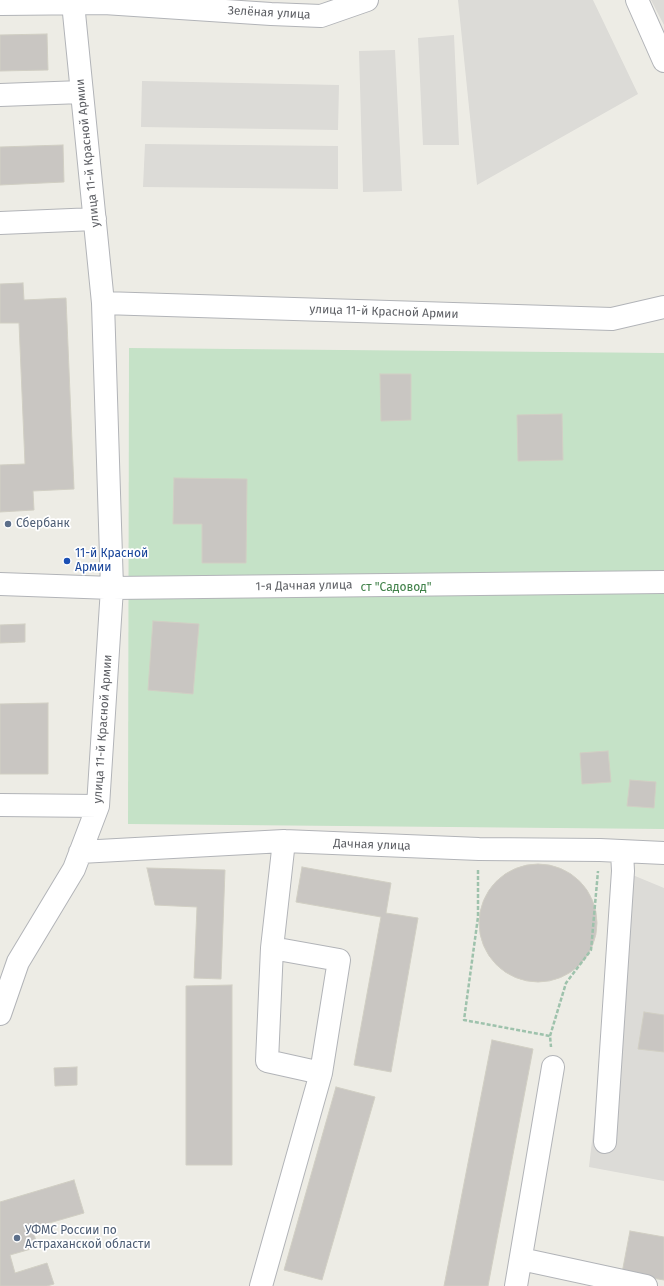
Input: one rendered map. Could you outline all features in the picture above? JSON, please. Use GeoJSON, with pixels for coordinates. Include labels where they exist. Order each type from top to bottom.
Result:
{"type":"FeatureCollection","features":[{"type":"Feature","properties":{"kind":"street","name":"Зелёная улица"},"geometry":{"type":"LineString","coordinates":[[0,4],[104,1],[272,7],[321,16],[367,0]]}},
{"type":"Feature","properties":{"kind":"street"},"geometry":{"type":"LineString","coordinates":[[637,0],[664,61]]}},
{"type":"Feature","properties":{"kind":"street","name":"улица 11-й Красной Армии"},"geometry":{"type":"LineString","coordinates":[[0,1014],[9,962],[74,869],[98,806],[112,588],[103,303],[73,3]]}},
{"type":"Feature","properties":{"kind":"street"},"geometry":{"type":"LineString","coordinates":[[0,95],[82,92]]}},
{"type":"Feature","properties":{"kind":"street"},"geometry":{"type":"LineString","coordinates":[[0,223],[95,218]]}},
{"type":"Feature","properties":{"kind":"street","name":"улица 11-й Красной Армии"},"geometry":{"type":"LineString","coordinates":[[103,303],[612,319],[664,307]]}},
{"type":"Feature","properties":{"kind":"street","name":"1-я Дачная улица"},"geometry":{"type":"LineString","coordinates":[[112,588],[664,582]]}},
{"type":"Feature","properties":{"kind":"street"},"geometry":{"type":"LineString","coordinates":[[0,584],[112,588]]}},
{"type":"Feature","properties":{"kind":"street"},"geometry":{"type":"LineString","coordinates":[[0,805],[98,806]]}},
{"type":"Feature","properties":{"kind":"street"},"geometry":{"type":"LineString","coordinates":[[284,841],[272,948],[268,1061],[321,1073]]}},
{"type":"Feature","properties":{"kind":"street","name":"Дачная улица"},"geometry":{"type":"LineString","coordinates":[[80,852],[284,841],[664,853]]}},
{"type":"Feature","properties":{"kind":"street"},"geometry":{"type":"LineString","coordinates":[[605,1142],[623,871],[622,852]]}},
{"type":"Feature","properties":{"kind":"street"},"geometry":{"type":"LineString","coordinates":[[261,1286],[321,1073],[339,960],[272,948]]}},
{"type":"Feature","properties":{"kind":"street"},"geometry":{"type":"LineString","coordinates":[[516,1286],[553,1067]]}},
{"type":"Feature","properties":{"kind":"street"},"geometry":{"type":"LineString","coordinates":[[521,1259],[646,1286]]}},
{"type":"Feature","properties":{"kind":"path"},"geometry":{"type":"LineString","coordinates":[[479,848],[478,917],[464,1020],[550,1036]]}},
{"type":"Feature","properties":{"kind":"path"},"geometry":{"type":"LineString","coordinates":[[553,1067],[550,1036],[566,983],[591,950],[600,850]]}},
{"type":"Feature","properties":{"kind":"shaded area"},"geometry":{"type":"Polygon","coordinates":[[[458,0],[593,0],[638,94],[477,185],[458,0]]]}},
{"type":"Feature","properties":{"kind":"shaded area"},"geometry":{"type":"Polygon","coordinates":[[[651,0],[664,0],[664,25],[651,0]]]}},
{"type":"Feature","properties":{"kind":"shaded area"},"geometry":{"type":"Polygon","coordinates":[[[454,35],[459,145],[423,145],[418,38],[454,35]]]}},
{"type":"Feature","properties":{"kind":"shaded area"},"geometry":{"type":"Polygon","coordinates":[[[395,50],[402,191],[363,192],[359,51],[395,50]]]}},
{"type":"Feature","properties":{"kind":"shaded area"},"geometry":{"type":"Polygon","coordinates":[[[142,81],[339,85],[338,130],[141,127],[142,81]]]}},
{"type":"Feature","properties":{"kind":"shaded area"},"geometry":{"type":"Polygon","coordinates":[[[145,144],[338,146],[338,189],[143,187],[145,144]]]}},
{"type":"Feature","properties":{"kind":"shaded area"},"geometry":{"type":"Polygon","coordinates":[[[623,871],[664,888],[664,1181],[589,1167],[623,871]]]}},
{"type":"Feature","properties":{"kind":"green space","name":"ст \"Садовод\""},"geometry":{"type":"Polygon","coordinates":[[[129,348],[664,353],[664,829],[128,824],[129,348]]]}},
{"type":"Feature","properties":{"kind":"building"},"geometry":{"type":"Polygon","coordinates":[[[47,34],[48,70],[0,71],[0,35],[47,34]]]}},
{"type":"Feature","properties":{"kind":"building"},"geometry":{"type":"Polygon","coordinates":[[[63,145],[64,182],[0,185],[0,147],[63,145]]]}},
{"type":"Feature","properties":{"kind":"building"},"geometry":{"type":"Polygon","coordinates":[[[23,283],[24,300],[66,298],[74,489],[33,491],[34,510],[0,512],[0,465],[25,464],[19,323],[0,323],[0,284],[23,283]]]}},
{"type":"Feature","properties":{"kind":"building"},"geometry":{"type":"Polygon","coordinates":[[[380,374],[411,374],[411,420],[381,421],[380,374]]]}},
{"type":"Feature","properties":{"kind":"building"},"geometry":{"type":"Polygon","coordinates":[[[562,414],[563,460],[518,461],[517,415],[562,414]]]}},
{"type":"Feature","properties":{"kind":"building"},"geometry":{"type":"Polygon","coordinates":[[[174,478],[247,479],[246,563],[202,563],[202,524],[173,524],[174,478]]]}},
{"type":"Feature","properties":{"kind":"building"},"geometry":{"type":"Polygon","coordinates":[[[153,621],[199,624],[193,694],[148,690],[153,621]]]}},
{"type":"Feature","properties":{"kind":"building"},"geometry":{"type":"Polygon","coordinates":[[[25,624],[25,642],[0,643],[0,625],[25,624]]]}},
{"type":"Feature","properties":{"kind":"building"},"geometry":{"type":"Polygon","coordinates":[[[48,703],[48,774],[0,774],[0,704],[48,703]]]}},
{"type":"Feature","properties":{"kind":"building"},"geometry":{"type":"Polygon","coordinates":[[[608,751],[611,782],[582,784],[580,753],[608,751]]]}},
{"type":"Feature","properties":{"kind":"building"},"geometry":{"type":"Polygon","coordinates":[[[630,780],[656,782],[654,808],[627,806],[630,780]]]}},
{"type":"Feature","properties":{"kind":"building"},"geometry":{"type":"Polygon","coordinates":[[[538,864],[560,869],[571,874],[587,890],[592,901],[597,923],[592,945],[587,956],[571,972],[560,977],[538,982],[516,977],[505,972],[489,956],[484,945],[479,923],[484,901],[489,890],[505,874],[516,869],[538,864]]]}},
{"type":"Feature","properties":{"kind":"building"},"geometry":{"type":"Polygon","coordinates":[[[302,867],[391,883],[386,913],[418,918],[391,1072],[354,1065],[381,917],[296,902],[302,867]]]}},
{"type":"Feature","properties":{"kind":"building"},"geometry":{"type":"Polygon","coordinates":[[[147,868],[225,870],[221,979],[194,978],[197,907],[155,905],[147,868]]]}},
{"type":"Feature","properties":{"kind":"building"},"geometry":{"type":"Polygon","coordinates":[[[232,985],[232,1165],[186,1165],[186,986],[232,985]]]}},
{"type":"Feature","properties":{"kind":"building"},"geometry":{"type":"Polygon","coordinates":[[[644,1012],[664,1015],[664,1052],[638,1049],[644,1012]]]}},
{"type":"Feature","properties":{"kind":"building"},"geometry":{"type":"Polygon","coordinates":[[[492,1040],[533,1049],[488,1286],[444,1286],[492,1040]]]}},
{"type":"Feature","properties":{"kind":"building"},"geometry":{"type":"Polygon","coordinates":[[[77,1067],[77,1085],[55,1086],[54,1068],[77,1067]]]}},
{"type":"Feature","properties":{"kind":"building"},"geometry":{"type":"Polygon","coordinates":[[[336,1087],[375,1097],[322,1280],[284,1270],[336,1087]]]}},
{"type":"Feature","properties":{"kind":"building","name":"УФМС России по Астраханской области"},"geometry":{"type":"Polygon","coordinates":[[[74,1180],[84,1213],[32,1228],[38,1247],[10,1255],[15,1273],[47,1263],[54,1284],[47,1286],[0,1286],[0,1202],[74,1180]]]}},
{"type":"Feature","properties":{"kind":"building"},"geometry":{"type":"Polygon","coordinates":[[[630,1231],[664,1237],[664,1280],[622,1273],[630,1231]]]}},
{"type":"Feature","properties":{"kind":"place","name":"Сбербанк"},"geometry":{"type":"Point","coordinates":[8,524]}},
{"type":"Feature","properties":{"kind":"place","name":"11-й Красной Армии"},"geometry":{"type":"Point","coordinates":[67,561]}},
{"type":"Feature","properties":{"kind":"place","name":"УФМС России по Астраханской области"},"geometry":{"type":"Point","coordinates":[17,1238]}}]}
